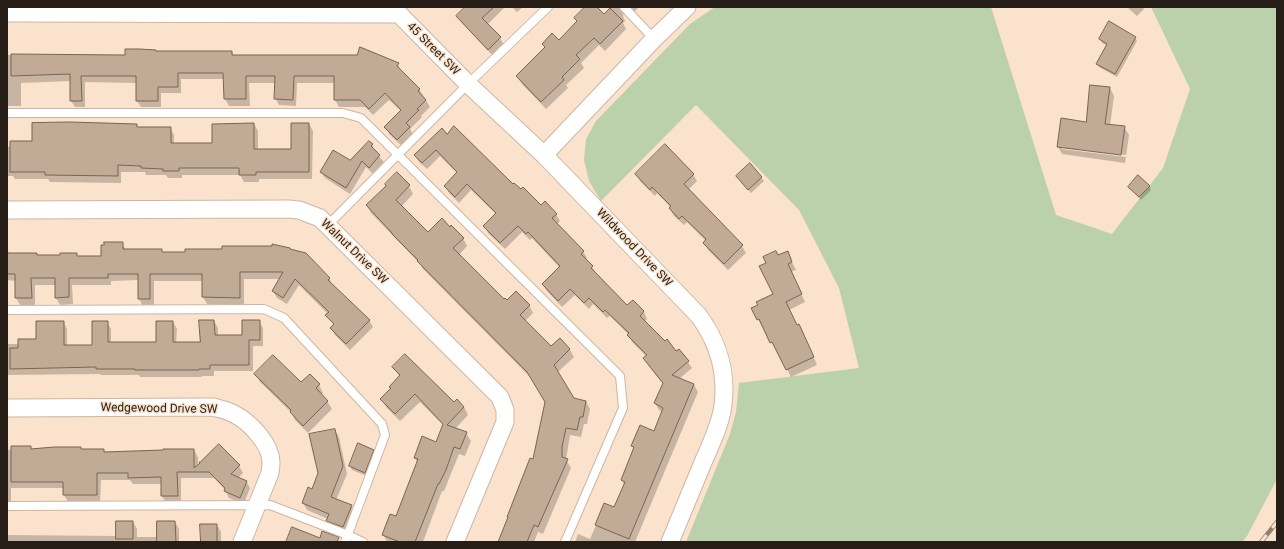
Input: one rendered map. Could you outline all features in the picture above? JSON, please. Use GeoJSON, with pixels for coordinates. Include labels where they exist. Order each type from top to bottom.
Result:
{"type":"FeatureCollection","features":[{"type":"Feature","properties":{"kind":"street"},"geometry":{"type":"LineString","coordinates":[[544,155],[654,39],[687,7]]}},
{"type":"Feature","properties":{"kind":"street","name":"45 Street SW"},"geometry":{"type":"LineString","coordinates":[[7,13],[402,10],[468,84],[544,155]]}},
{"type":"Feature","properties":{"kind":"street","name":"Wildwood Drive SW"},"geometry":{"type":"LineString","coordinates":[[544,155],[700,316],[710,330],[717,349],[722,366],[723,406],[715,433],[670,542]]}},
{"type":"Feature","properties":{"kind":"street","name":"Walnut Drive SW"},"geometry":{"type":"LineString","coordinates":[[7,210],[288,209],[308,212],[320,218],[500,397],[505,410],[505,422],[455,542]]}},
{"type":"Feature","properties":{"kind":"street","name":"Wedgewood Drive SW"},"geometry":{"type":"LineString","coordinates":[[7,408],[213,407],[223,409],[234,414],[256,432],[267,447],[272,465],[242,542]]}},
{"type":"Feature","properties":{"kind":"lane"},"geometry":{"type":"LineString","coordinates":[[328,225],[468,84],[548,7]]}},
{"type":"Feature","properties":{"kind":"lane"},"geometry":{"type":"LineString","coordinates":[[624,7],[654,39]]}},
{"type":"Feature","properties":{"kind":"lane"},"geometry":{"type":"LineString","coordinates":[[7,113],[343,113],[361,118],[620,376],[623,408],[565,542]]}},
{"type":"Feature","properties":{"kind":"lane"},"geometry":{"type":"LineString","coordinates":[[7,310],[264,310],[284,318],[382,424],[384,430],[385,435],[347,539]]}},
{"type":"Feature","properties":{"kind":"lane"},"geometry":{"type":"LineString","coordinates":[[7,506],[270,505],[347,539],[363,542]]}},
{"type":"Feature","properties":{"kind":"green space"},"geometry":{"type":"Polygon","coordinates":[[[715,7],[991,7],[1056,215],[1112,234],[1163,168],[1190,89],[1151,7],[1277,7],[1277,479],[1247,536],[1242,542],[686,542],[730,434],[736,412],[739,383],[859,368],[839,288],[799,210],[696,105],[601,201],[589,181],[584,160],[586,139],[596,121],[690,24],[715,7]]]}},
{"type":"Feature","properties":{"kind":"building"},"geometry":{"type":"Polygon","coordinates":[[[465,7],[494,7],[482,18],[501,37],[488,50],[456,16],[465,7]]]}},
{"type":"Feature","properties":{"kind":"building"},"geometry":{"type":"Polygon","coordinates":[[[585,7],[597,7],[604,14],[610,8],[623,21],[600,44],[594,38],[576,55],[580,59],[562,77],[564,80],[541,102],[516,76],[545,47],[542,44],[552,33],[559,40],[577,21],[574,18],[585,7]]]}},
{"type":"Feature","properties":{"kind":"building"},"geometry":{"type":"Polygon","coordinates":[[[1109,21],[1136,37],[1115,74],[1096,64],[1107,44],[1099,39],[1109,21]]]}},
{"type":"Feature","properties":{"kind":"building"},"geometry":{"type":"Polygon","coordinates":[[[360,47],[399,63],[397,66],[420,89],[418,91],[426,100],[417,109],[419,110],[406,123],[410,127],[397,140],[384,127],[401,110],[385,93],[369,109],[360,100],[334,100],[334,76],[294,76],[293,100],[274,99],[275,76],[246,76],[246,99],[224,99],[223,73],[178,73],[178,87],[158,87],[158,101],[136,101],[136,76],[81,76],[82,101],[70,101],[70,74],[11,76],[11,54],[125,55],[125,49],[139,49],[156,51],[232,51],[232,55],[357,55],[360,47]]]}},
{"type":"Feature","properties":{"kind":"building"},"geometry":{"type":"Polygon","coordinates":[[[1090,85],[1110,87],[1105,124],[1125,126],[1121,155],[1057,147],[1061,118],[1086,122],[1090,85]]]}},
{"type":"Feature","properties":{"kind":"building"},"geometry":{"type":"Polygon","coordinates":[[[70,122],[137,124],[137,127],[171,127],[171,143],[212,143],[212,124],[254,123],[254,149],[291,149],[291,123],[309,123],[309,172],[256,172],[256,175],[239,175],[239,168],[179,168],[179,171],[163,171],[163,169],[141,168],[141,166],[118,165],[118,176],[45,175],[45,172],[10,172],[10,141],[32,141],[32,123],[70,122]]]}},
{"type":"Feature","properties":{"kind":"building"},"geometry":{"type":"Polygon","coordinates":[[[454,126],[513,184],[514,183],[521,189],[523,187],[541,205],[545,201],[557,214],[552,218],[584,251],[581,254],[593,266],[591,268],[627,305],[633,300],[644,311],[640,316],[665,341],[667,339],[676,351],[679,349],[689,361],[672,375],[694,384],[629,539],[595,525],[604,503],[614,507],[625,482],[621,480],[634,447],[631,446],[640,425],[654,431],[663,408],[654,403],[663,383],[643,358],[647,355],[627,335],[629,333],[605,310],[603,312],[589,298],[584,303],[570,289],[558,301],[542,284],[560,266],[528,232],[526,234],[518,226],[500,243],[483,226],[496,213],[467,184],[455,197],[444,186],[457,172],[436,150],[422,163],[414,155],[442,128],[447,134],[454,126]]]}},
{"type":"Feature","properties":{"kind":"building"},"geometry":{"type":"Polygon","coordinates":[[[369,141],[373,144],[371,146],[380,155],[369,168],[362,161],[346,188],[320,172],[333,150],[350,160],[369,141]]]}},
{"type":"Feature","properties":{"kind":"building"},"geometry":{"type":"Polygon","coordinates":[[[665,144],[694,174],[684,184],[743,245],[724,264],[703,243],[706,239],[682,216],[679,219],[669,208],[671,206],[652,187],[650,190],[635,174],[665,144]]]}},
{"type":"Feature","properties":{"kind":"building"},"geometry":{"type":"Polygon","coordinates":[[[750,163],[762,177],[748,190],[736,176],[750,163]]]}},
{"type":"Feature","properties":{"kind":"building"},"geometry":{"type":"Polygon","coordinates":[[[397,172],[410,185],[396,200],[428,232],[442,218],[450,227],[451,225],[464,238],[453,248],[504,299],[505,298],[507,300],[516,291],[530,305],[520,315],[551,346],[560,338],[570,349],[554,365],[574,398],[586,401],[583,417],[580,417],[577,430],[566,428],[562,447],[562,457],[568,459],[538,527],[534,525],[527,542],[498,542],[530,458],[533,459],[545,402],[527,372],[417,261],[418,260],[366,205],[386,186],[385,184],[397,172]]]}},
{"type":"Feature","properties":{"kind":"building"},"geometry":{"type":"Polygon","coordinates":[[[1138,175],[1150,186],[1139,197],[1128,187],[1138,175]]]}},
{"type":"Feature","properties":{"kind":"building"},"geometry":{"type":"Polygon","coordinates":[[[104,242],[123,242],[123,249],[162,249],[162,252],[185,252],[185,249],[222,249],[222,246],[272,246],[272,244],[290,248],[306,253],[330,278],[328,280],[370,320],[346,344],[330,328],[334,324],[325,315],[329,312],[295,279],[283,298],[272,291],[283,272],[240,272],[240,298],[202,297],[202,274],[150,274],[150,299],[138,299],[138,274],[108,274],[108,278],[69,278],[69,297],[55,298],[55,278],[31,278],[32,298],[15,298],[15,274],[7,274],[7,253],[60,255],[60,253],[77,253],[77,256],[101,256],[101,245],[104,245],[104,242]]]}},
{"type":"Feature","properties":{"kind":"building"},"geometry":{"type":"Polygon","coordinates":[[[776,251],[778,255],[788,251],[792,262],[788,264],[802,294],[786,302],[797,325],[799,324],[814,357],[786,370],[772,342],[770,343],[759,319],[757,320],[751,308],[758,305],[756,302],[773,294],[759,266],[766,263],[763,257],[776,251]]]}},
{"type":"Feature","properties":{"kind":"building"},"geometry":{"type":"Polygon","coordinates":[[[199,320],[214,320],[215,335],[242,335],[242,320],[260,320],[260,340],[249,340],[249,365],[210,365],[210,369],[199,370],[96,369],[96,367],[10,369],[10,348],[18,348],[18,339],[36,339],[36,321],[64,321],[64,345],[92,345],[92,321],[108,321],[108,342],[156,342],[156,321],[173,321],[173,342],[200,342],[199,320]]]}},
{"type":"Feature","properties":{"kind":"building"},"geometry":{"type":"Polygon","coordinates":[[[405,354],[454,402],[457,399],[464,407],[447,425],[467,432],[460,449],[454,447],[446,470],[438,484],[415,542],[400,542],[382,535],[390,514],[396,516],[418,459],[414,458],[422,436],[436,442],[443,424],[415,394],[395,414],[380,399],[391,388],[389,387],[400,375],[392,367],[405,354]]]}},
{"type":"Feature","properties":{"kind":"building"},"geometry":{"type":"Polygon","coordinates":[[[273,355],[301,382],[310,374],[320,384],[316,388],[328,401],[303,426],[290,412],[291,410],[254,374],[273,355]]]}},
{"type":"Feature","properties":{"kind":"building"},"geometry":{"type":"Polygon","coordinates":[[[335,429],[343,466],[331,497],[352,505],[343,527],[326,521],[329,514],[302,503],[308,487],[312,489],[318,473],[309,434],[335,429]]]}},
{"type":"Feature","properties":{"kind":"building"},"geometry":{"type":"Polygon","coordinates":[[[358,443],[374,450],[365,473],[349,466],[358,443]]]}},
{"type":"Feature","properties":{"kind":"building"},"geometry":{"type":"Polygon","coordinates":[[[219,444],[240,465],[231,474],[247,481],[240,498],[224,491],[225,488],[209,472],[177,472],[178,496],[161,496],[161,477],[128,478],[128,473],[97,473],[97,495],[63,495],[63,482],[11,482],[11,446],[31,446],[31,449],[81,447],[81,449],[104,449],[104,452],[194,449],[194,468],[219,444]]]}},
{"type":"Feature","properties":{"kind":"building"},"geometry":{"type":"Polygon","coordinates":[[[116,521],[133,521],[133,539],[116,539],[116,521]]]}},
{"type":"Feature","properties":{"kind":"building"},"geometry":{"type":"Polygon","coordinates":[[[157,521],[175,521],[176,542],[157,542],[157,521]]]}},
{"type":"Feature","properties":{"kind":"building"},"geometry":{"type":"Polygon","coordinates":[[[200,524],[217,524],[217,542],[201,542],[200,524]]]}},
{"type":"Feature","properties":{"kind":"building"},"geometry":{"type":"Polygon","coordinates":[[[292,527],[320,538],[322,531],[339,537],[337,542],[286,542],[292,527]]]}},
{"type":"Feature","properties":{"kind":"railway"},"geometry":{"type":"LineString","coordinates":[[1261,542],[1277,522]]}}]}
